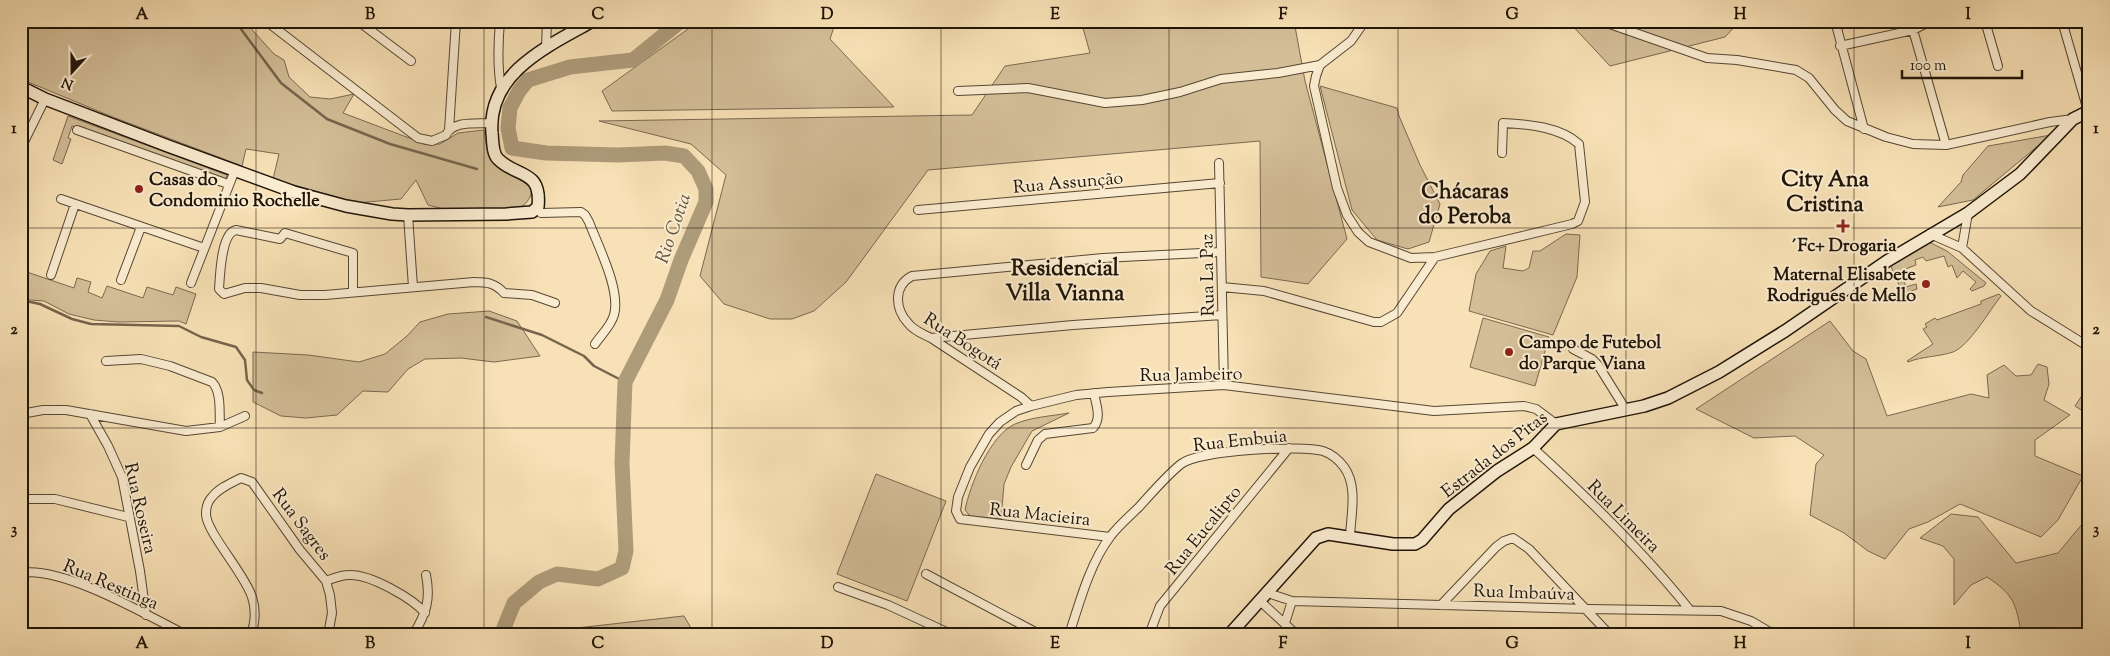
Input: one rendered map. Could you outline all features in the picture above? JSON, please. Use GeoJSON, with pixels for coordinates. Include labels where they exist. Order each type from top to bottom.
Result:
{"type":"FeatureCollection","features":[{"type":"Feature","properties":{"kind":"main road"},"geometry":{"type":"LineString","coordinates":[[21,87],[45,99],[324,201],[392,214],[408,215],[532,212],[538,207],[538,189],[533,180],[496,157],[491,123],[493,111],[501,88],[528,60],[593,21]]}},
{"type":"Feature","properties":{"kind":"main road","name":"Estrada dos Pitas"},"geometry":{"type":"LineString","coordinates":[[1350,537],[1393,544],[1416,544],[1460,501],[1497,472],[1533,448],[1556,424],[1626,410],[1668,398],[1719,372],[1785,331],[1887,261],[1968,213],[2020,174],[2073,119],[2089,111]]}},
{"type":"Feature","properties":{"kind":"main road"},"geometry":{"type":"LineString","coordinates":[[1229,635],[1264,597],[1308,544],[1316,538],[1328,534],[1350,537]]}},
{"type":"Feature","properties":{"kind":"street"},"geometry":{"type":"LineString","coordinates":[[266,21],[418,138],[432,141],[440,139],[449,130],[456,21]]}},
{"type":"Feature","properties":{"kind":"street"},"geometry":{"type":"LineString","coordinates":[[358,21],[411,61]]}},
{"type":"Feature","properties":{"kind":"street"},"geometry":{"type":"LineString","coordinates":[[367,28],[373,21]]}},
{"type":"Feature","properties":{"kind":"street"},"geometry":{"type":"LineString","coordinates":[[500,21],[498,72],[501,88]]}},
{"type":"Feature","properties":{"kind":"street"},"geometry":{"type":"LineString","coordinates":[[546,48],[547,21]]}},
{"type":"Feature","properties":{"kind":"street"},"geometry":{"type":"LineString","coordinates":[[958,91],[1028,88],[1105,103],[1142,100],[1180,92],[1221,79],[1278,73],[1320,65],[1350,41],[1365,21]]}},
{"type":"Feature","properties":{"kind":"street"},"geometry":{"type":"LineString","coordinates":[[1601,21],[1707,58],[1737,60],[1796,70],[1809,78],[1834,110],[1847,121],[1886,137],[1913,144],[1946,145],[2050,122],[2073,119]]}},
{"type":"Feature","properties":{"kind":"street"},"geometry":{"type":"LineString","coordinates":[[1835,21],[1840,46],[1864,129]]}},
{"type":"Feature","properties":{"kind":"street"},"geometry":{"type":"LineString","coordinates":[[1840,46],[1913,30],[1931,21]]}},
{"type":"Feature","properties":{"kind":"street"},"geometry":{"type":"LineString","coordinates":[[1985,21],[1998,66]]}},
{"type":"Feature","properties":{"kind":"street"},"geometry":{"type":"LineString","coordinates":[[2062,21],[2089,111]]}},
{"type":"Feature","properties":{"kind":"street"},"geometry":{"type":"LineString","coordinates":[[1913,30],[1946,145]]}},
{"type":"Feature","properties":{"kind":"street"},"geometry":{"type":"LineString","coordinates":[[1320,65],[1314,86],[1337,188],[1347,215],[1358,232],[1369,242],[1411,258],[1435,258],[1572,224],[1578,220],[1582,215],[1585,202],[1579,144],[1550,129],[1526,124],[1503,123],[1502,153]]}},
{"type":"Feature","properties":{"kind":"street"},"geometry":{"type":"LineString","coordinates":[[21,148],[45,99]]}},
{"type":"Feature","properties":{"kind":"street"},"geometry":{"type":"LineString","coordinates":[[449,130],[468,124],[491,123]]}},
{"type":"Feature","properties":{"kind":"street"},"geometry":{"type":"LineString","coordinates":[[77,130],[228,184]]}},
{"type":"Feature","properties":{"kind":"street","name":"Rua La Paz"},"geometry":{"type":"LineString","coordinates":[[1219,163],[1224,385]]}},
{"type":"Feature","properties":{"kind":"street"},"geometry":{"type":"LineString","coordinates":[[191,283],[235,170]]}},
{"type":"Feature","properties":{"kind":"street","name":"Rua Assunção"},"geometry":{"type":"LineString","coordinates":[[918,210],[1220,183]]}},
{"type":"Feature","properties":{"kind":"street"},"geometry":{"type":"LineString","coordinates":[[61,200],[204,248]]}},
{"type":"Feature","properties":{"kind":"street"},"geometry":{"type":"LineString","coordinates":[[51,275],[75,204]]}},
{"type":"Feature","properties":{"kind":"street"},"geometry":{"type":"LineString","coordinates":[[541,213],[581,212],[589,222],[613,285],[616,305],[611,323],[594,344]]}},
{"type":"Feature","properties":{"kind":"street"},"geometry":{"type":"LineString","coordinates":[[1962,248],[1968,213]]}},
{"type":"Feature","properties":{"kind":"street"},"geometry":{"type":"LineString","coordinates":[[408,215],[413,287]]}},
{"type":"Feature","properties":{"kind":"street"},"geometry":{"type":"LineString","coordinates":[[121,280],[141,227]]}},
{"type":"Feature","properties":{"kind":"street"},"geometry":{"type":"LineString","coordinates":[[353,292],[353,253],[285,232],[280,239],[236,230],[229,234],[222,257],[219,290],[221,293],[227,294],[245,288],[261,288],[300,295],[353,292],[488,282],[498,285],[504,293],[532,295],[555,303]]}},
{"type":"Feature","properties":{"kind":"street"},"geometry":{"type":"LineString","coordinates":[[1930,234],[1962,248],[2031,311],[2089,347]]}},
{"type":"Feature","properties":{"kind":"street","name":"Rua Bogotá"},"geometry":{"type":"LineString","coordinates":[[1031,406],[1021,397],[931,338],[920,333],[908,323],[899,307],[897,296],[900,286],[905,280],[912,276],[1103,258],[1221,252]]}},
{"type":"Feature","properties":{"kind":"street"},"geometry":{"type":"LineString","coordinates":[[1222,287],[1264,291],[1374,322],[1382,322],[1397,313],[1435,258]]}},
{"type":"Feature","properties":{"kind":"street"},"geometry":{"type":"LineString","coordinates":[[931,338],[1073,325],[1222,315]]}},
{"type":"Feature","properties":{"kind":"street"},"geometry":{"type":"LineString","coordinates":[[1573,349],[1592,359],[1598,365],[1626,410]]}},
{"type":"Feature","properties":{"kind":"street"},"geometry":{"type":"LineString","coordinates":[[106,360],[141,359],[170,366],[212,382],[215,385],[218,398],[220,427]]}},
{"type":"Feature","properties":{"kind":"street","name":"Rua Jambeiro"},"geometry":{"type":"LineString","coordinates":[[966,521],[957,515],[956,506],[964,481],[979,450],[989,434],[1000,422],[1016,411],[1031,406],[1094,393],[1224,385],[1434,411],[1451,412],[1524,406],[1536,409],[1556,424]]}},
{"type":"Feature","properties":{"kind":"street"},"geometry":{"type":"LineString","coordinates":[[1026,465],[1038,440],[1045,434],[1093,428],[1097,423],[1098,415],[1094,393]]}},
{"type":"Feature","properties":{"kind":"street"},"geometry":{"type":"LineString","coordinates":[[21,414],[53,409],[186,431],[220,427],[245,416]]}},
{"type":"Feature","properties":{"kind":"street","name":"Rua Roseira"},"geometry":{"type":"LineString","coordinates":[[90,414],[119,468],[140,571],[146,615]]}},
{"type":"Feature","properties":{"kind":"street","name":"Rua Embuia"},"geometry":{"type":"LineString","coordinates":[[1069,635],[1078,606],[1094,567],[1110,537],[1183,462],[1210,454],[1289,448],[1308,448],[1325,452],[1337,458],[1345,469],[1352,488],[1350,537]]}},
{"type":"Feature","properties":{"kind":"street","name":"Rua Eucalipto"},"geometry":{"type":"LineString","coordinates":[[1149,635],[1160,606],[1289,448]]}},
{"type":"Feature","properties":{"kind":"street","name":"Rua Limeira"},"geometry":{"type":"LineString","coordinates":[[1533,448],[1567,479],[1662,575],[1689,609]]}},
{"type":"Feature","properties":{"kind":"street","name":"Rua Sagres"},"geometry":{"type":"LineString","coordinates":[[251,635],[255,613],[252,598],[240,571],[211,529],[206,515],[207,506],[212,496],[221,488],[241,478],[248,479],[255,485],[300,550],[326,581]]}},
{"type":"Feature","properties":{"kind":"street"},"geometry":{"type":"LineString","coordinates":[[21,499],[55,499],[128,517]]}},
{"type":"Feature","properties":{"kind":"street","name":"Rua Macieira"},"geometry":{"type":"LineString","coordinates":[[966,521],[1110,537]]}},
{"type":"Feature","properties":{"kind":"street"},"geometry":{"type":"LineString","coordinates":[[1441,605],[1496,547],[1504,541],[1513,538],[1529,549],[1588,609],[1610,635]]}},
{"type":"Feature","properties":{"kind":"street","name":"Rua Restinga"},"geometry":{"type":"LineString","coordinates":[[21,573],[44,573],[63,578],[186,635]]}},
{"type":"Feature","properties":{"kind":"street"},"geometry":{"type":"LineString","coordinates":[[926,574],[1041,635]]}},
{"type":"Feature","properties":{"kind":"street"},"geometry":{"type":"LineString","coordinates":[[328,635],[332,613],[326,581],[351,575],[378,583],[406,597],[426,613]]}},
{"type":"Feature","properties":{"kind":"street"},"geometry":{"type":"LineString","coordinates":[[413,635],[426,613],[429,590],[426,575]]}},
{"type":"Feature","properties":{"kind":"street"},"geometry":{"type":"LineString","coordinates":[[838,587],[888,605],[953,635]]}},
{"type":"Feature","properties":{"kind":"street"},"geometry":{"type":"LineString","coordinates":[[1264,597],[1297,635]]}},
{"type":"Feature","properties":{"kind":"street","name":"Rua Imbaúva"},"geometry":{"type":"LineString","coordinates":[[1264,597],[1292,601],[1721,611],[1751,621],[1775,635]]}},
{"type":"Feature","properties":{"kind":"street"},"geometry":{"type":"LineString","coordinates":[[1285,623],[1292,601]]}},
{"type":"Feature","properties":{"kind":"shaded area"},"geometry":{"type":"Polygon","coordinates":[[[21,21],[244,21],[274,54],[284,60],[289,77],[310,97],[330,99],[354,94],[343,113],[425,144],[440,144],[458,133],[484,130],[488,154],[491,160],[499,169],[528,184],[532,188],[530,197],[520,208],[452,211],[428,205],[416,180],[401,199],[356,203],[273,179],[279,154],[246,149],[242,166],[110,116],[21,79],[21,21]]]}},
{"type":"Feature","properties":{"kind":"shaded area"},"geometry":{"type":"Polygon","coordinates":[[[699,21],[836,21],[830,39],[894,107],[612,111],[602,91],[699,21]]]}},
{"type":"Feature","properties":{"kind":"shaded area"},"geometry":{"type":"Polygon","coordinates":[[[1081,21],[1294,21],[1305,81],[1347,239],[1308,284],[1261,277],[1260,141],[928,170],[846,282],[814,311],[792,319],[770,319],[724,304],[700,276],[726,175],[691,144],[599,121],[972,115],[1005,66],[1090,53],[1081,21]]]}},
{"type":"Feature","properties":{"kind":"shaded area"},"geometry":{"type":"Polygon","coordinates":[[[1568,21],[1740,21],[1725,37],[1610,66],[1568,21]]]}},
{"type":"Feature","properties":{"kind":"shaded area"},"geometry":{"type":"Polygon","coordinates":[[[1320,86],[1397,108],[1420,165],[1440,204],[1429,242],[1408,249],[1377,240],[1352,210],[1320,86]]]}},
{"type":"Feature","properties":{"kind":"shaded area"},"geometry":{"type":"Polygon","coordinates":[[[68,116],[227,175],[225,181],[72,126],[68,138],[71,139],[62,164],[53,160],[68,116]]]}},
{"type":"Feature","properties":{"kind":"shaded area"},"geometry":{"type":"Polygon","coordinates":[[[2051,135],[1973,200],[1938,207],[1961,182],[1963,175],[1988,146],[2051,135]]]}},
{"type":"Feature","properties":{"kind":"shaded area"},"geometry":{"type":"Polygon","coordinates":[[[1566,234],[1580,235],[1577,277],[1553,335],[1469,311],[1476,274],[1490,251],[1506,246],[1503,268],[1523,271],[1529,268],[1533,251],[1540,251],[1566,234]]]}},
{"type":"Feature","properties":{"kind":"shaded area"},"geometry":{"type":"Polygon","coordinates":[[[1927,241],[1947,251],[1986,283],[1984,286],[1972,291],[1970,289],[1976,282],[1963,271],[1957,278],[1952,265],[1948,267],[1944,256],[1926,261],[1923,257],[1915,260],[1916,265],[1900,271],[1906,287],[1916,284],[1917,289],[1903,294],[1889,262],[1927,241]]]}},
{"type":"Feature","properties":{"kind":"shaded area"},"geometry":{"type":"Polygon","coordinates":[[[21,270],[74,288],[77,278],[91,282],[88,292],[102,298],[107,286],[143,298],[147,287],[173,295],[176,287],[196,294],[186,324],[179,321],[118,322],[94,320],[69,314],[44,301],[30,300],[21,296],[21,270]]]}},
{"type":"Feature","properties":{"kind":"shaded area"},"geometry":{"type":"Polygon","coordinates":[[[1999,294],[2001,296],[1966,343],[1947,354],[1907,361],[1933,344],[1923,329],[1927,327],[1925,324],[1935,318],[1937,320],[1981,304],[1981,301],[1999,294]]]}},
{"type":"Feature","properties":{"kind":"shaded area"},"geometry":{"type":"Polygon","coordinates":[[[489,311],[517,321],[540,356],[494,362],[461,358],[425,359],[408,369],[388,392],[363,391],[337,415],[306,418],[281,416],[253,402],[253,352],[308,355],[359,362],[385,354],[407,336],[420,322],[448,314],[489,311]]]}},
{"type":"Feature","properties":{"kind":"shaded area","name":"Campo de Futebol do Parque Viana"},"geometry":{"type":"Polygon","coordinates":[[[1483,318],[1549,337],[1535,386],[1470,367],[1483,318]]]}},
{"type":"Feature","properties":{"kind":"shaded area"},"geometry":{"type":"Polygon","coordinates":[[[1830,321],[1853,351],[1866,359],[1887,416],[1971,394],[1989,398],[1987,375],[2004,365],[2016,376],[2031,375],[2038,364],[2047,367],[2049,384],[2044,400],[2070,415],[2035,440],[2035,456],[2083,476],[2058,520],[2041,537],[1960,504],[1928,522],[1909,529],[1885,559],[1868,551],[1844,533],[1810,515],[1816,464],[1824,455],[1795,436],[1754,438],[1696,409],[1830,321]]]}},
{"type":"Feature","properties":{"kind":"shaded area"},"geometry":{"type":"Polygon","coordinates":[[[2089,385],[2089,415],[2075,406],[2089,385]]]}},
{"type":"Feature","properties":{"kind":"shaded area"},"geometry":{"type":"Polygon","coordinates":[[[1069,413],[1032,431],[1011,467],[1004,484],[1001,519],[970,516],[965,510],[971,488],[982,462],[997,439],[1015,424],[1035,418],[1069,413]]]}},
{"type":"Feature","properties":{"kind":"shaded area"},"geometry":{"type":"Polygon","coordinates":[[[876,474],[946,501],[907,601],[837,574],[876,474]]]}},
{"type":"Feature","properties":{"kind":"shaded area"},"geometry":{"type":"Polygon","coordinates":[[[1951,514],[1978,517],[2016,563],[2058,553],[2089,516],[2089,635],[2021,635],[2018,615],[2012,601],[2003,589],[1987,577],[1971,585],[1954,605],[1954,559],[1943,546],[1920,538],[1951,514]]]}},
{"type":"Feature","properties":{"kind":"shaded area"},"geometry":{"type":"Polygon","coordinates":[[[683,616],[695,635],[515,635],[683,616]]]}},
{"type":"Feature","properties":{"kind":"waterway"},"geometry":{"type":"LineString","coordinates":[[235,21],[281,83],[327,119],[390,144],[477,169]]}},
{"type":"Feature","properties":{"kind":"waterway","name":"Rio Cotia"},"geometry":{"type":"LineString","coordinates":[[501,635],[514,603],[539,582],[557,574],[598,579],[622,568],[626,551],[622,463],[625,382],[667,300],[681,260],[706,202],[706,189],[698,171],[684,156],[665,153],[618,155],[546,153],[512,148],[508,128],[510,108],[519,91],[528,80],[570,67],[633,60],[681,21]]}},
{"type":"Feature","properties":{"kind":"waterway"},"geometry":{"type":"LineString","coordinates":[[21,300],[40,304],[72,319],[91,324],[179,326],[201,337],[236,347],[245,360],[247,380],[254,390],[262,393]]}},
{"type":"Feature","properties":{"kind":"waterway"},"geometry":{"type":"LineString","coordinates":[[486,317],[542,335],[584,356],[594,366],[625,382]]}},
{"type":"Feature","properties":{"kind":"place","name":"Casas do Condominio Rochelle"},"geometry":{"type":"Point","coordinates":[139,189]}},
{"type":"Feature","properties":{"kind":"place","name":"´Fc+ Drogaria"},"geometry":{"type":"Point","coordinates":[1843,226]}},
{"type":"Feature","properties":{"kind":"place","name":"Maternal Elisabete Rodrigues de Mello"},"geometry":{"type":"Point","coordinates":[1926,284]}},
{"type":"Feature","properties":{"kind":"place","name":"Campo de Futebol do Parque Viana"},"geometry":{"type":"Point","coordinates":[1509,352]}},
{"type":"Feature","properties":{"kind":"district","name":"City Ana Cristina"},"geometry":{"type":"Point","coordinates":[1825,190]}},
{"type":"Feature","properties":{"kind":"district","name":"Chácaras do Peroba"},"geometry":{"type":"Point","coordinates":[1465,202]}},
{"type":"Feature","properties":{"kind":"district","name":"Residencial Villa Vianna"},"geometry":{"type":"Point","coordinates":[1065,280]}}]}
